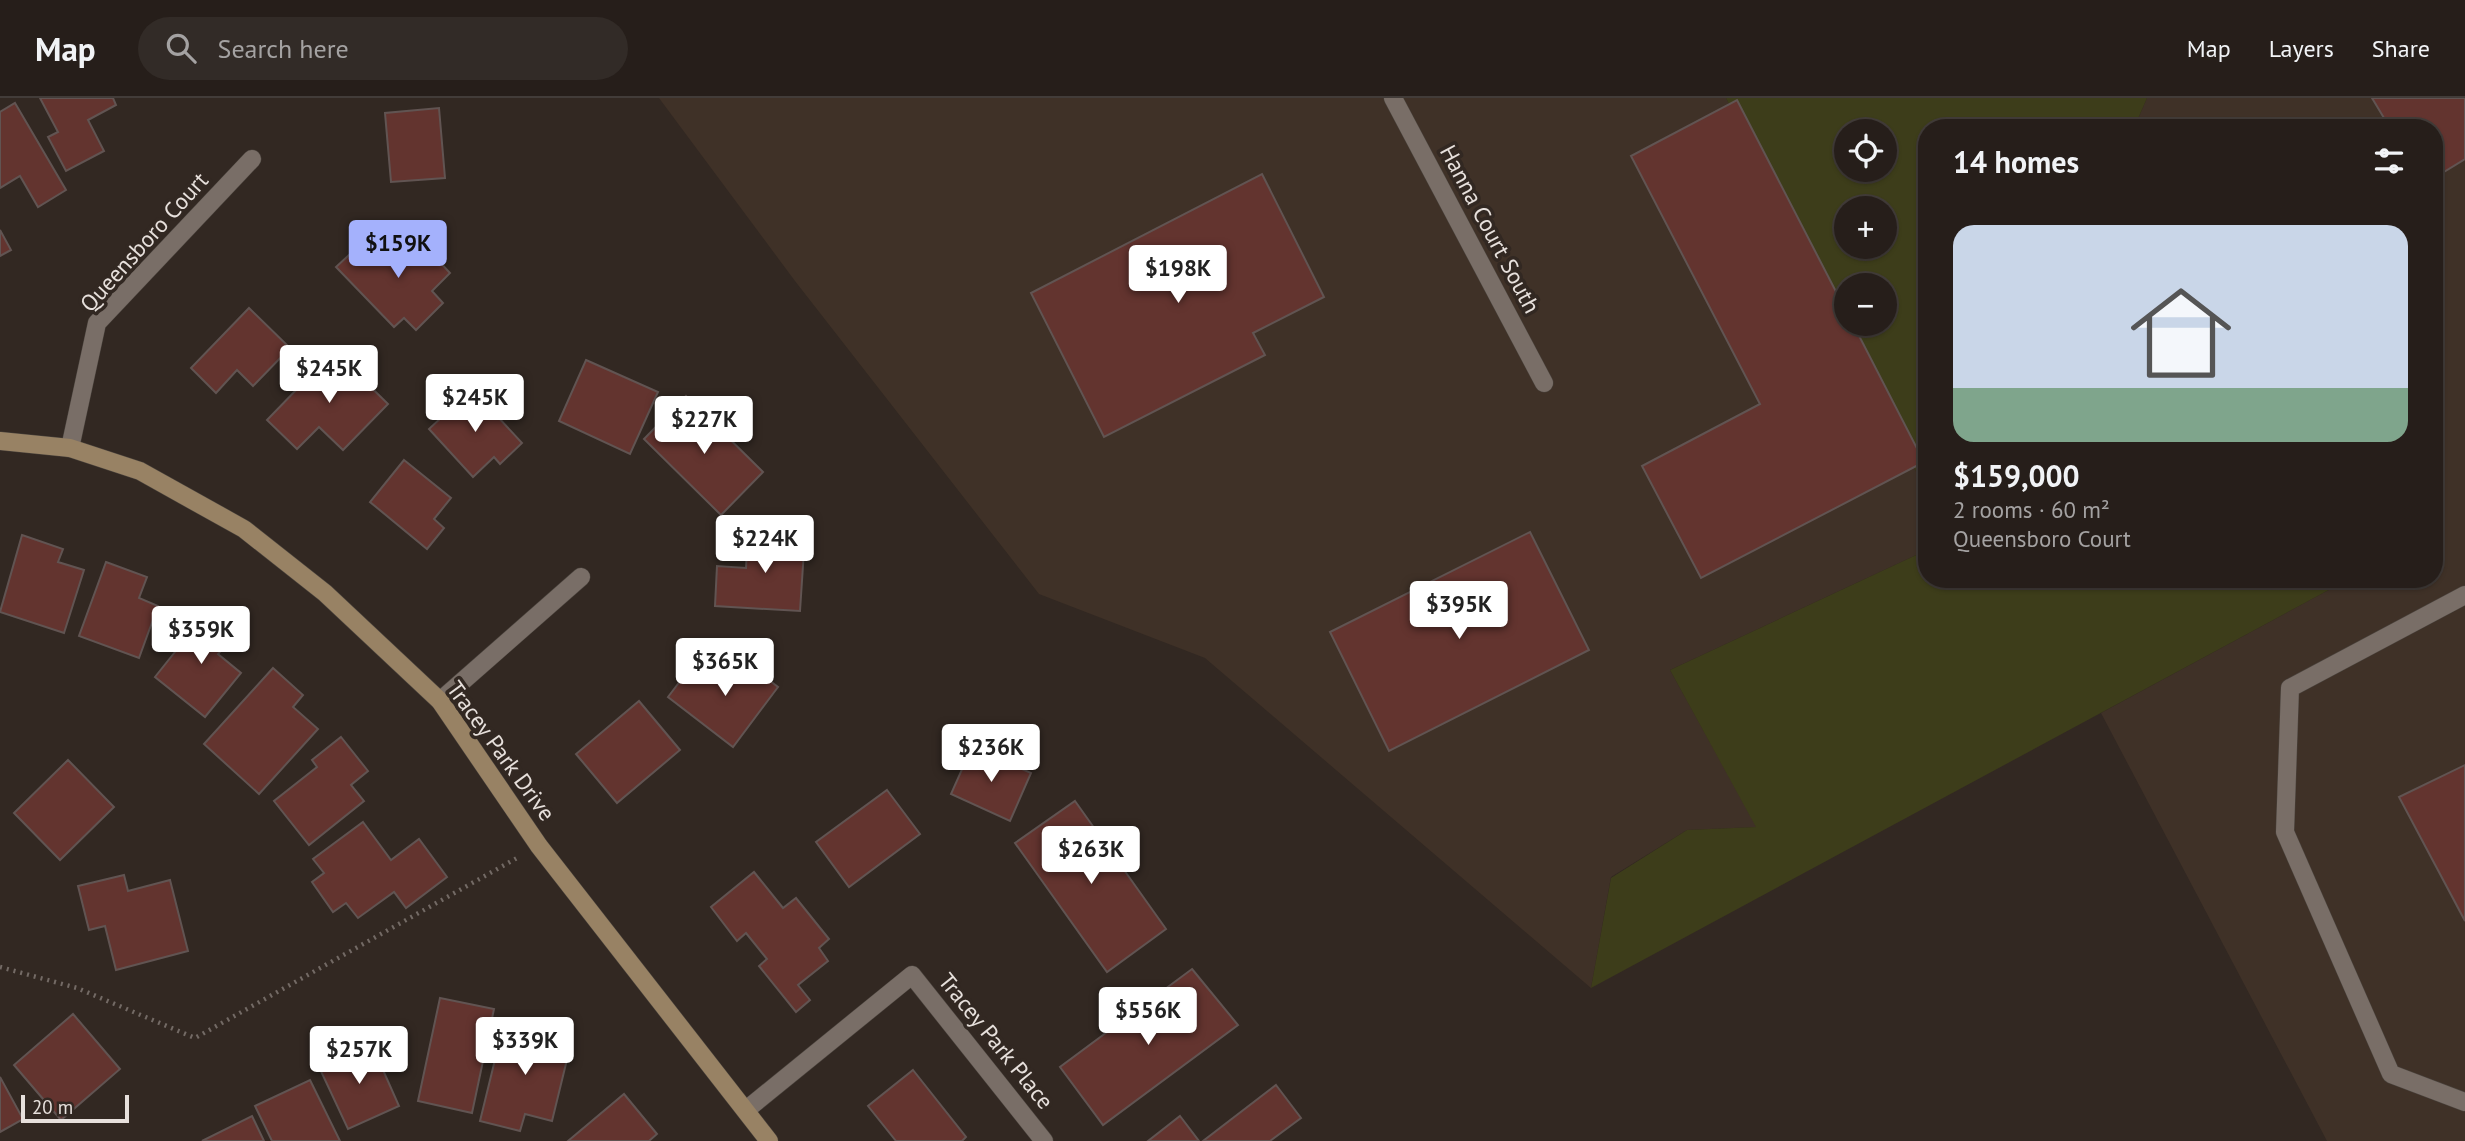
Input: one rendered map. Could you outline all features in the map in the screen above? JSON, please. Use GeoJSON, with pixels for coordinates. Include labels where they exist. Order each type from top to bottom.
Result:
{"type":"FeatureCollection","features":[{"type":"Feature","properties":{"kind":"street","name":"Hanna Court South"},"geometry":{"type":"LineString","coordinates":[[1393,98],[1544,383]]}},
{"type":"Feature","properties":{"kind":"street","name":"Queensboro Court"},"geometry":{"type":"LineString","coordinates":[[70,448],[97,323],[252,159]]}},
{"type":"Feature","properties":{"kind":"street","name":"Tracey Park Drive"},"geometry":{"type":"LineString","coordinates":[[0,441],[70,448],[140,471],[244,529],[325,593],[440,701],[539,846],[769,1141]]}},
{"type":"Feature","properties":{"kind":"street"},"geometry":{"type":"LineString","coordinates":[[440,701],[581,577]]}},
{"type":"Feature","properties":{"kind":"street"},"geometry":{"type":"LineString","coordinates":[[2465,595],[2290,688],[2285,832],[2391,1074],[2465,1102]]}},
{"type":"Feature","properties":{"kind":"street","name":"Tracey Park Place"},"geometry":{"type":"LineString","coordinates":[[746,1110],[912,975],[1044,1141]]}},
{"type":"Feature","properties":{"kind":"path"},"geometry":{"type":"LineString","coordinates":[[0,967],[77,988],[195,1038],[539,846]]}},
{"type":"Feature","properties":{"kind":"shaded area"},"geometry":{"type":"Polygon","coordinates":[[[659,98],[1726,98],[1834,310],[1834,336],[1847,336],[1918,475],[1918,554],[1670,670],[1757,827],[1687,830],[1611,877],[1591,988],[1205,658],[1039,594],[795,281],[659,98]]]}},
{"type":"Feature","properties":{"kind":"shaded area"},"geometry":{"type":"Polygon","coordinates":[[[1726,98],[2147,98],[2138,119],[1918,119],[1918,475],[1847,336],[1897,336],[1897,273],[1834,273],[1834,310],[1726,98]]]}},
{"type":"Feature","properties":{"kind":"shaded area"},"geometry":{"type":"Polygon","coordinates":[[[2147,98],[2465,98],[2465,1141],[2327,1141],[2101,713],[2332,588],[2443,588],[2443,119],[2138,119],[2147,98]]]}},
{"type":"Feature","properties":{"kind":"shaded area"},"geometry":{"type":"Polygon","coordinates":[[[1918,554],[1918,588],[2332,588],[1591,988],[1611,878],[1687,830],[1756,827],[1670,670],[1918,554]]]}},
{"type":"Feature","properties":{"kind":"building"},"geometry":{"type":"Polygon","coordinates":[[[40,98],[113,98],[116,105],[88,120],[104,151],[66,171],[48,137],[58,132],[40,98]]]}},
{"type":"Feature","properties":{"kind":"building"},"geometry":{"type":"Polygon","coordinates":[[[2372,98],[2465,98],[2465,159],[2443,172],[2443,119],[2385,119],[2372,98]]]}},
{"type":"Feature","properties":{"kind":"building"},"geometry":{"type":"Polygon","coordinates":[[[1737,100],[1834,288],[1834,336],[1859,336],[1918,450],[1918,465],[1701,578],[1642,466],[1760,404],[1631,156],[1737,100]]]}},
{"type":"Feature","properties":{"kind":"building"},"geometry":{"type":"Polygon","coordinates":[[[15,103],[66,190],[38,207],[20,176],[0,188],[0,112],[15,103]]]}},
{"type":"Feature","properties":{"kind":"building"},"geometry":{"type":"Polygon","coordinates":[[[439,108],[445,178],[391,182],[385,113],[439,108]]]}},
{"type":"Feature","properties":{"kind":"building"},"geometry":{"type":"Polygon","coordinates":[[[1262,174],[1324,297],[1253,333],[1265,355],[1104,437],[1031,293],[1262,174]]]}},
{"type":"Feature","properties":{"kind":"building"},"geometry":{"type":"Polygon","coordinates":[[[0,230],[11,250],[0,256],[0,230]]]}},
{"type":"Feature","properties":{"kind":"building"},"geometry":{"type":"Polygon","coordinates":[[[411,231],[450,273],[432,291],[443,303],[416,330],[404,318],[394,327],[336,267],[362,243],[380,261],[411,231]]]}},
{"type":"Feature","properties":{"kind":"building"},"geometry":{"type":"Polygon","coordinates":[[[249,308],[290,348],[253,386],[237,370],[216,393],[191,368],[249,308]]]}},
{"type":"Feature","properties":{"kind":"building"},"geometry":{"type":"Polygon","coordinates":[[[334,351],[388,404],[343,450],[319,427],[297,449],[267,420],[334,351]]]}},
{"type":"Feature","properties":{"kind":"building"},"geometry":{"type":"Polygon","coordinates":[[[586,360],[658,392],[630,454],[559,421],[586,360]]]}},
{"type":"Feature","properties":{"kind":"building"},"geometry":{"type":"Polygon","coordinates":[[[472,389],[522,443],[500,464],[494,457],[473,477],[429,429],[472,389]]]}},
{"type":"Feature","properties":{"kind":"building"},"geometry":{"type":"Polygon","coordinates":[[[686,396],[763,472],[721,515],[644,439],[686,396]]]}},
{"type":"Feature","properties":{"kind":"building"},"geometry":{"type":"Polygon","coordinates":[[[404,460],[451,498],[434,519],[444,528],[427,549],[370,502],[404,460]]]}},
{"type":"Feature","properties":{"kind":"building"},"geometry":{"type":"Polygon","coordinates":[[[748,532],[805,535],[800,611],[715,606],[717,566],[746,568],[748,532]]]}},
{"type":"Feature","properties":{"kind":"building"},"geometry":{"type":"Polygon","coordinates":[[[1530,532],[1589,650],[1389,751],[1330,632],[1530,532]]]}},
{"type":"Feature","properties":{"kind":"building"},"geometry":{"type":"Polygon","coordinates":[[[22,535],[63,549],[58,562],[84,570],[64,633],[0,612],[22,535]]]}},
{"type":"Feature","properties":{"kind":"building"},"geometry":{"type":"Polygon","coordinates":[[[106,562],[147,577],[139,598],[158,606],[139,658],[79,636],[106,562]]]}},
{"type":"Feature","properties":{"kind":"building"},"geometry":{"type":"Polygon","coordinates":[[[207,612],[235,634],[218,654],[241,673],[205,717],[155,677],[207,612]]]}},
{"type":"Feature","properties":{"kind":"building"},"geometry":{"type":"Polygon","coordinates":[[[736,655],[778,687],[733,747],[668,697],[694,663],[717,681],[736,655]]]}},
{"type":"Feature","properties":{"kind":"building"},"geometry":{"type":"Polygon","coordinates":[[[273,668],[303,695],[293,707],[318,729],[259,794],[204,744],[273,668]]]}},
{"type":"Feature","properties":{"kind":"building"},"geometry":{"type":"Polygon","coordinates":[[[639,701],[680,750],[617,803],[576,754],[639,701]]]}},
{"type":"Feature","properties":{"kind":"building"},"geometry":{"type":"Polygon","coordinates":[[[341,737],[368,771],[351,785],[364,801],[309,845],[274,801],[317,767],[312,760],[341,737]]]}},
{"type":"Feature","properties":{"kind":"building"},"geometry":{"type":"Polygon","coordinates":[[[972,747],[1031,773],[1010,821],[951,794],[972,747]]]}},
{"type":"Feature","properties":{"kind":"building"},"geometry":{"type":"Polygon","coordinates":[[[68,760],[114,807],[60,860],[14,813],[68,760]]]}},
{"type":"Feature","properties":{"kind":"building"},"geometry":{"type":"Polygon","coordinates":[[[2465,765],[2465,921],[2399,797],[2465,765]]]}},
{"type":"Feature","properties":{"kind":"building"},"geometry":{"type":"Polygon","coordinates":[[[887,790],[920,834],[849,887],[816,842],[887,790]]]}},
{"type":"Feature","properties":{"kind":"building"},"geometry":{"type":"Polygon","coordinates":[[[1075,801],[1166,929],[1107,972],[1015,843],[1075,801]]]}},
{"type":"Feature","properties":{"kind":"building"},"geometry":{"type":"Polygon","coordinates":[[[363,822],[391,860],[419,839],[447,877],[406,908],[394,892],[358,918],[346,903],[333,912],[312,882],[324,873],[313,859],[363,822]]]}},
{"type":"Feature","properties":{"kind":"building"},"geometry":{"type":"Polygon","coordinates":[[[754,872],[783,908],[796,898],[829,939],[819,948],[828,961],[798,985],[810,1000],[796,1012],[759,966],[767,959],[746,933],[737,941],[711,907],[754,872]]]}},
{"type":"Feature","properties":{"kind":"building"},"geometry":{"type":"Polygon","coordinates":[[[124,875],[128,891],[170,880],[188,951],[116,970],[105,926],[89,930],[78,886],[124,875]]]}},
{"type":"Feature","properties":{"kind":"building"},"geometry":{"type":"Polygon","coordinates":[[[1192,969],[1238,1025],[1103,1125],[1060,1067],[1192,969]]]}},
{"type":"Feature","properties":{"kind":"building"},"geometry":{"type":"Polygon","coordinates":[[[440,998],[494,1009],[472,1113],[418,1101],[440,998]]]}},
{"type":"Feature","properties":{"kind":"building"},"geometry":{"type":"Polygon","coordinates":[[[73,1014],[120,1069],[61,1120],[14,1065],[73,1014]]]}},
{"type":"Feature","properties":{"kind":"building"},"geometry":{"type":"Polygon","coordinates":[[[504,1023],[572,1039],[552,1121],[525,1114],[520,1131],[480,1121],[504,1023]]]}},
{"type":"Feature","properties":{"kind":"building"},"geometry":{"type":"Polygon","coordinates":[[[371,1043],[399,1106],[348,1129],[319,1067],[371,1043]]]}},
{"type":"Feature","properties":{"kind":"building"},"geometry":{"type":"Polygon","coordinates":[[[913,1070],[966,1137],[962,1141],[896,1141],[868,1106],[913,1070]]]}},
{"type":"Feature","properties":{"kind":"building"},"geometry":{"type":"Polygon","coordinates":[[[0,1077],[23,1119],[0,1132],[0,1077]]]}},
{"type":"Feature","properties":{"kind":"building"},"geometry":{"type":"Polygon","coordinates":[[[310,1080],[340,1141],[272,1141],[255,1106],[310,1080]]]}},
{"type":"Feature","properties":{"kind":"building"},"geometry":{"type":"Polygon","coordinates":[[[1276,1085],[1301,1118],[1270,1141],[1203,1141],[1276,1085]]]}},
{"type":"Feature","properties":{"kind":"building"},"geometry":{"type":"Polygon","coordinates":[[[624,1094],[657,1134],[649,1141],[568,1141],[624,1094]]]}},
{"type":"Feature","properties":{"kind":"building"},"geometry":{"type":"Polygon","coordinates":[[[252,1116],[264,1141],[202,1141],[252,1116]]]}},
{"type":"Feature","properties":{"kind":"building"},"geometry":{"type":"Polygon","coordinates":[[[1180,1116],[1199,1141],[1148,1141],[1180,1116]]]}}]}
